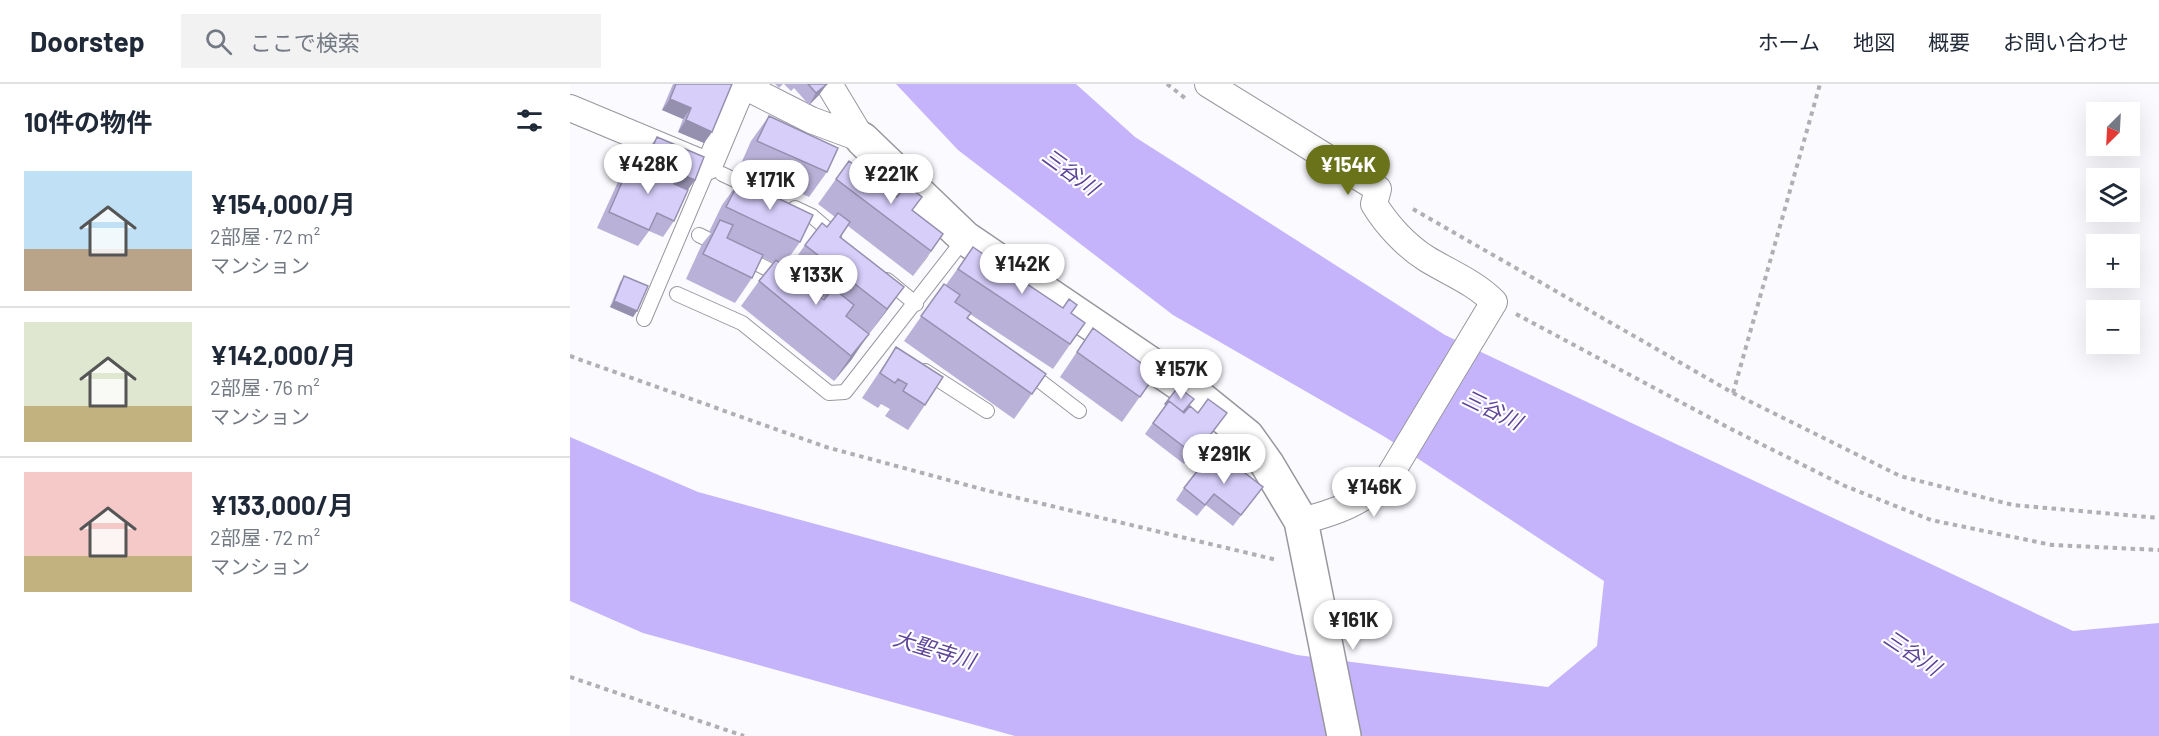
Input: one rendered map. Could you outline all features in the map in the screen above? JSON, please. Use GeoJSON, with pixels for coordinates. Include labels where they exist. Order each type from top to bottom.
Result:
{"type":"FeatureCollection","features":[{"type":"Feature","properties":{"kind":"street"},"geometry":{"type":"LineString","coordinates":[[829,84],[862,139],[965,238],[1221,413],[1247,436],[1268,464],[1301,521],[1344,736]]}},
{"type":"Feature","properties":{"kind":"street"},"geometry":{"type":"LineString","coordinates":[[1208,84],[1378,189],[1374,204],[1383,220],[1424,257],[1478,286],[1494,302],[1387,480],[1368,497],[1348,507],[1301,521]]}},
{"type":"Feature","properties":{"kind":"street"},"geometry":{"type":"LineString","coordinates":[[570,108],[715,170],[741,85],[811,120],[862,139]]}},
{"type":"Feature","properties":{"kind":"lane"},"geometry":{"type":"LineString","coordinates":[[644,319],[715,170],[812,216],[846,245]]}},
{"type":"Feature","properties":{"kind":"lane"},"geometry":{"type":"LineString","coordinates":[[699,235],[777,272],[795,287]]}},
{"type":"Feature","properties":{"kind":"lane"},"geometry":{"type":"LineString","coordinates":[[677,294],[742,323],[829,393],[845,392],[879,348],[924,298],[965,238]]}},
{"type":"Feature","properties":{"kind":"lane"},"geometry":{"type":"LineString","coordinates":[[872,267],[924,298]]}},
{"type":"Feature","properties":{"kind":"lane"},"geometry":{"type":"LineString","coordinates":[[912,362],[987,411]]}},
{"type":"Feature","properties":{"kind":"lane"},"geometry":{"type":"LineString","coordinates":[[1015,362],[1079,411]]}},
{"type":"Feature","properties":{"kind":"path"},"geometry":{"type":"LineString","coordinates":[[1733,393],[1820,84]]}},
{"type":"Feature","properties":{"kind":"path"},"geometry":{"type":"LineString","coordinates":[[1378,189],[1733,393],[1900,476],[2013,505],[2159,518]]}},
{"type":"Feature","properties":{"kind":"path"},"geometry":{"type":"LineString","coordinates":[[1494,302],[1731,429],[1845,486],[1931,520],[2052,545],[2159,550]]}},
{"type":"Feature","properties":{"kind":"path"},"geometry":{"type":"LineString","coordinates":[[570,356],[826,447],[989,492],[1310,572]]}},
{"type":"Feature","properties":{"kind":"path"},"geometry":{"type":"LineString","coordinates":[[570,677],[744,736]]}},
{"type":"Feature","properties":{"kind":"water"},"geometry":{"type":"Polygon","coordinates":[[[896,84],[1076,84],[1135,137],[1445,335],[2073,631],[2159,623],[2159,736],[1015,736],[643,633],[570,601],[570,437],[698,492],[1297,655],[1548,687],[1597,646],[1604,581],[1385,437],[1173,315],[958,150],[896,84]]]}},
{"type":"Feature","properties":{"kind":"building"},"geometry":{"type":"Polygon","coordinates":[[[676,84],[732,84],[712,132],[686,120],[691,108],[670,99],[676,84]]]}},
{"type":"Feature","properties":{"kind":"building"},"geometry":{"type":"Polygon","coordinates":[[[808,84],[827,84],[816,93],[808,84]]]}},
{"type":"Feature","properties":{"kind":"building"},"geometry":{"type":"Polygon","coordinates":[[[769,116],[838,148],[827,172],[757,141],[769,116]]]}},
{"type":"Feature","properties":{"kind":"building"},"geometry":{"type":"Polygon","coordinates":[[[657,137],[704,157],[695,180],[647,160],[657,137]]]}},
{"type":"Feature","properties":{"kind":"building"},"geometry":{"type":"Polygon","coordinates":[[[633,157],[678,177],[674,184],[688,190],[674,221],[657,213],[649,230],[609,212],[633,157]]]}},
{"type":"Feature","properties":{"kind":"building"},"geometry":{"type":"Polygon","coordinates":[[[849,161],[897,197],[906,185],[922,197],[912,210],[943,234],[931,251],[836,179],[849,161]]]}},
{"type":"Feature","properties":{"kind":"building"},"geometry":{"type":"Polygon","coordinates":[[[740,180],[813,215],[800,242],[726,207],[740,180]]]}},
{"type":"Feature","properties":{"kind":"building"},"geometry":{"type":"Polygon","coordinates":[[[838,213],[850,222],[840,237],[904,287],[887,309],[805,245],[822,223],[827,227],[838,213]]]}},
{"type":"Feature","properties":{"kind":"building"},"geometry":{"type":"Polygon","coordinates":[[[720,220],[733,225],[727,238],[763,255],[752,278],[703,254],[720,220]]]}},
{"type":"Feature","properties":{"kind":"building"},"geometry":{"type":"Polygon","coordinates":[[[973,247],[999,265],[1005,255],[1015,262],[1009,272],[1063,308],[1069,299],[1077,305],[1071,313],[1085,323],[1070,344],[958,269],[973,247]]]}},
{"type":"Feature","properties":{"kind":"building"},"geometry":{"type":"Polygon","coordinates":[[[776,260],[799,278],[806,269],[815,276],[807,286],[824,300],[833,288],[854,305],[846,316],[869,334],[851,356],[759,281],[776,260]]]}},
{"type":"Feature","properties":{"kind":"building"},"geometry":{"type":"Polygon","coordinates":[[[624,276],[648,286],[637,311],[614,301],[624,276]]]}},
{"type":"Feature","properties":{"kind":"building"},"geometry":{"type":"Polygon","coordinates":[[[944,284],[960,295],[955,302],[971,313],[967,318],[1046,374],[1032,394],[921,316],[944,284]]]}},
{"type":"Feature","properties":{"kind":"building"},"geometry":{"type":"Polygon","coordinates":[[[1093,328],[1156,374],[1140,397],[1077,352],[1093,328]]]}},
{"type":"Feature","properties":{"kind":"building"},"geometry":{"type":"Polygon","coordinates":[[[896,347],[943,377],[925,405],[903,391],[907,384],[898,379],[895,383],[880,373],[896,347]]]}},
{"type":"Feature","properties":{"kind":"building"},"geometry":{"type":"Polygon","coordinates":[[[1178,387],[1194,399],[1183,412],[1169,401],[1165,404],[1178,387]]]}},
{"type":"Feature","properties":{"kind":"building"},"geometry":{"type":"Polygon","coordinates":[[[1208,399],[1227,413],[1204,443],[1201,441],[1192,453],[1153,423],[1169,401],[1184,413],[1190,406],[1198,413],[1208,399]]]}},
{"type":"Feature","properties":{"kind":"building"},"geometry":{"type":"Polygon","coordinates":[[[1209,456],[1224,467],[1228,460],[1263,487],[1241,515],[1214,494],[1205,505],[1184,488],[1209,456]]]}},
{"type":"Feature","properties":{"kind":"water label","name":"三谷川"},"geometry":{"type":"Point","coordinates":[1070,172]}},
{"type":"Feature","properties":{"kind":"water label","name":"三谷川"},"geometry":{"type":"Point","coordinates":[1492,410]}},
{"type":"Feature","properties":{"kind":"water label","name":"大聖寺川"},"geometry":{"type":"Point","coordinates":[934,650]}},
{"type":"Feature","properties":{"kind":"water label","name":"三谷川"},"geometry":{"type":"Point","coordinates":[1912,653]}}]}
